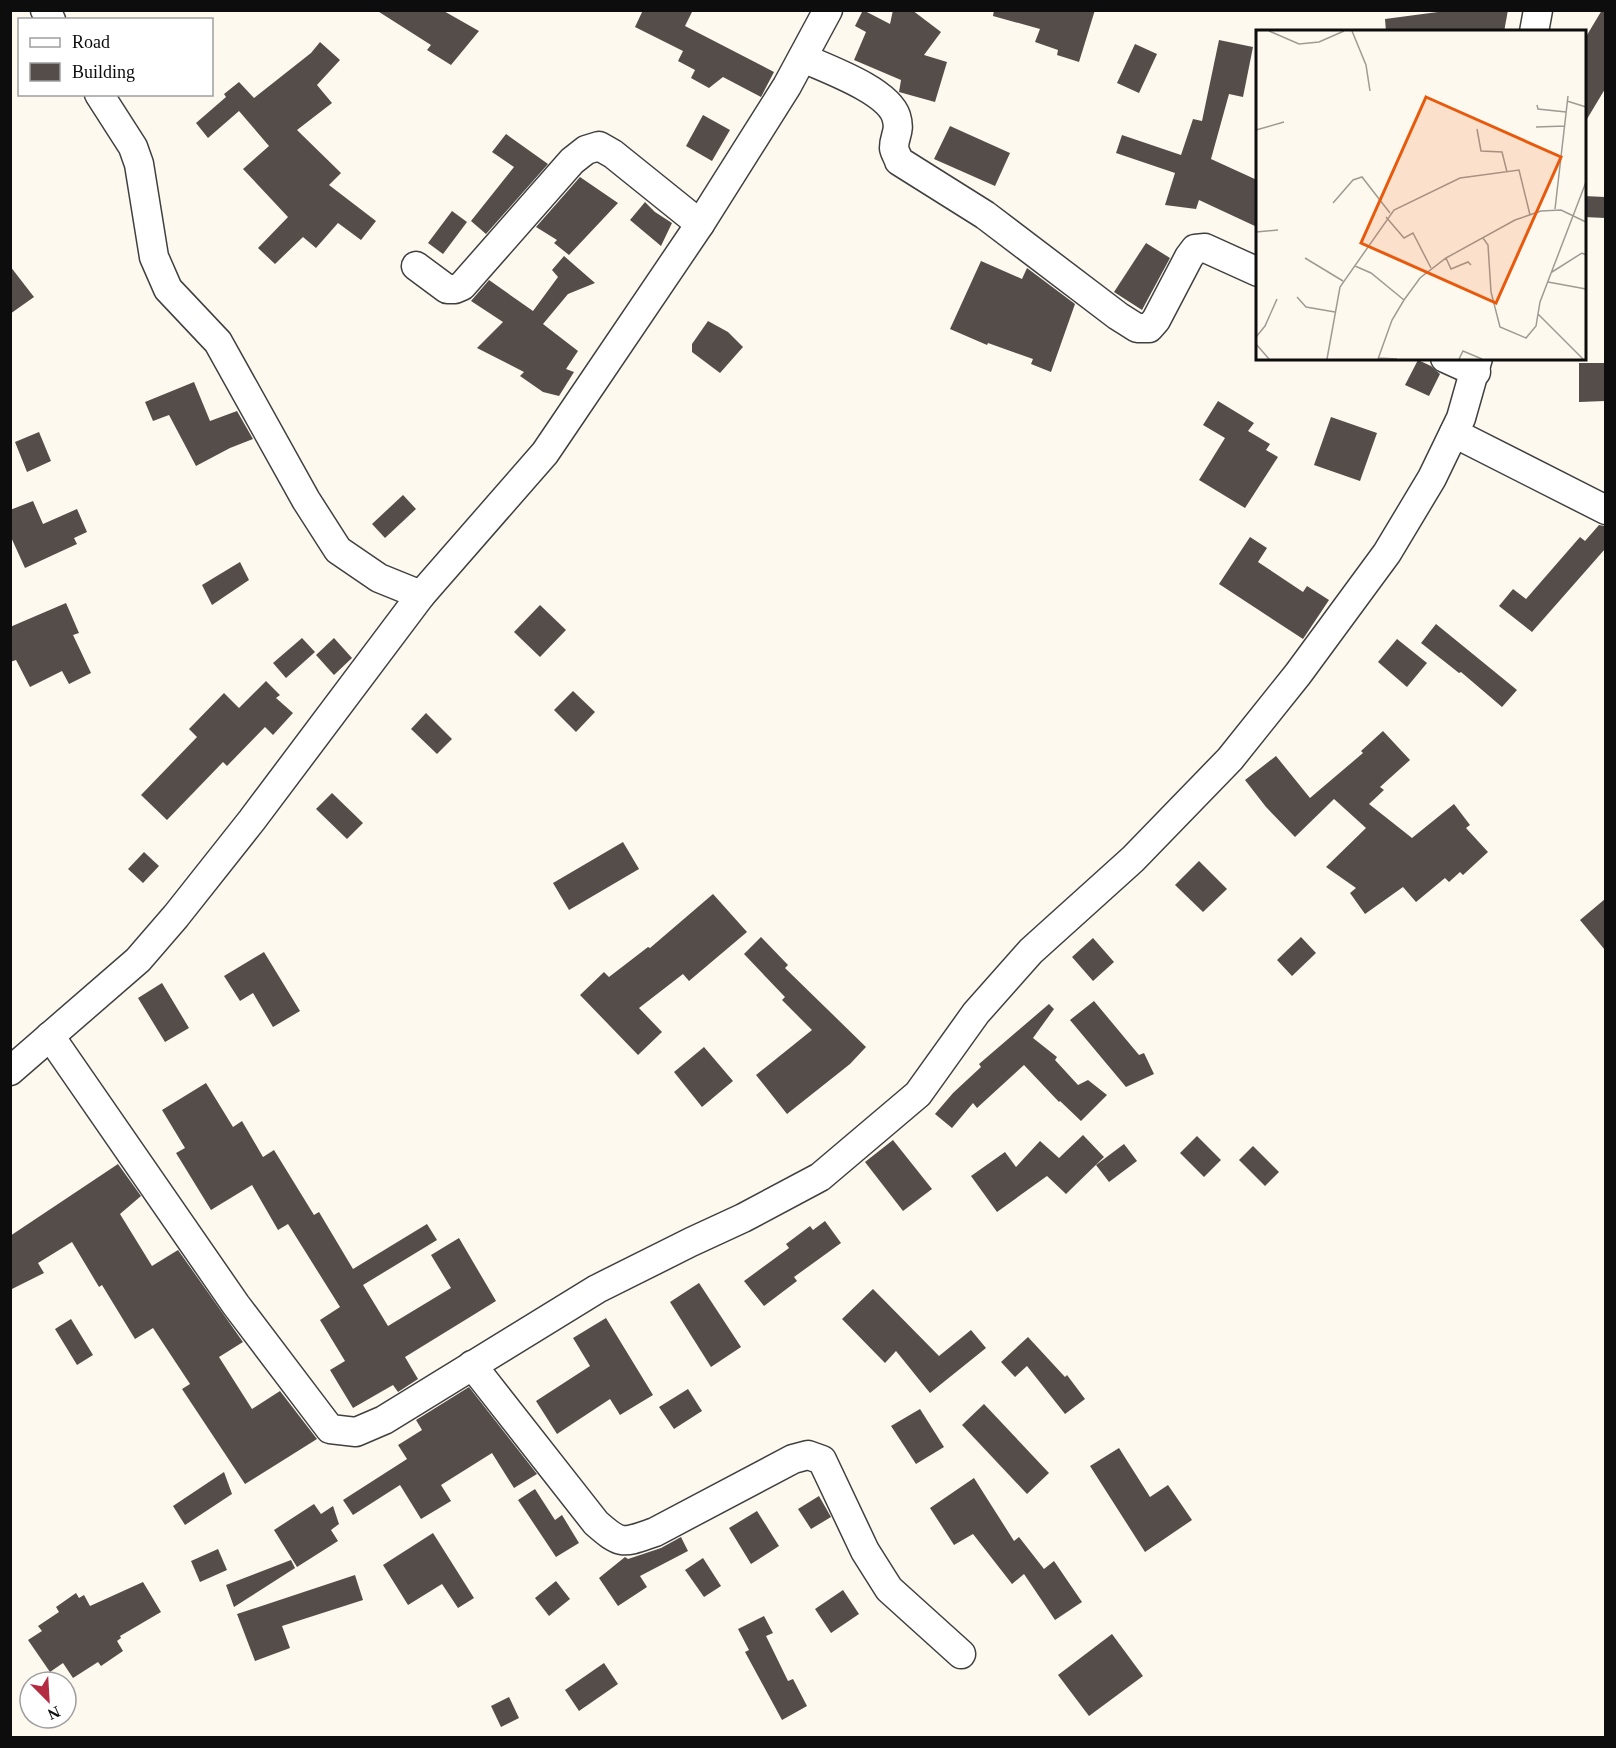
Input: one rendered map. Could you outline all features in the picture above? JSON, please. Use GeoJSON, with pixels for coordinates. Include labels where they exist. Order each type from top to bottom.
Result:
{"type":"FeatureCollection","features":[{"type":"Feature","properties":{"kind":"street"},"geometry":{"type":"LineString","coordinates":[[10,1071],[138,960],[252,820],[421,595],[545,453],[700,224],[803,58],[828,10]]}},
{"type":"Feature","properties":{"kind":"street"},"geometry":{"type":"LineString","coordinates":[[1534,30],[1538,10]]}},
{"type":"Feature","properties":{"kind":"street"},"geometry":{"type":"LineString","coordinates":[[803,58],[872,91],[886,102],[895,113],[899,130],[894,148],[899,161],[985,215],[1137,328],[1149,328],[1156,320],[1195,249],[1205,248],[1256,272]]}},
{"type":"Feature","properties":{"kind":"street"},"geometry":{"type":"LineString","coordinates":[[100,96],[133,147],[139,164],[154,257],[168,289],[218,342],[306,500],[338,550],[379,578],[421,595]]}},
{"type":"Feature","properties":{"kind":"street"},"geometry":{"type":"LineString","coordinates":[[416,266],[447,289],[462,286],[572,161],[586,150],[599,146],[613,154],[700,224]]}},
{"type":"Feature","properties":{"kind":"street"},"geometry":{"type":"LineString","coordinates":[[50,1036],[236,1305],[330,1429],[356,1432],[384,1420],[597,1289],[762,1209],[820,1177],[918,1094],[976,1013],[1031,951],[1133,859],[1237,750],[1298,674],[1387,553],[1432,478],[1461,418],[1477,365],[1454,360]]}},
{"type":"Feature","properties":{"kind":"street"},"geometry":{"type":"LineString","coordinates":[[1454,433],[1605,510]]}},
{"type":"Feature","properties":{"kind":"street"},"geometry":{"type":"LineString","coordinates":[[472,1365],[596,1523],[614,1539],[630,1540],[654,1532],[794,1460],[808,1455],[822,1460],[865,1551],[889,1589],[961,1654]]}},
{"type":"Feature","properties":{"kind":"building"},"geometry":{"type":"Polygon","coordinates":[[[376,10],[442,10],[479,31],[451,65],[427,50],[431,45],[376,10]]]}},
{"type":"Feature","properties":{"kind":"building"},"geometry":{"type":"Polygon","coordinates":[[[643,10],[693,10],[685,26],[774,72],[761,97],[723,77],[709,88],[691,78],[695,70],[678,61],[683,51],[635,27],[643,10]]]}},
{"type":"Feature","properties":{"kind":"building"},"geometry":{"type":"Polygon","coordinates":[[[863,10],[890,24],[893,10],[912,10],[941,32],[924,55],[947,62],[935,102],[899,92],[901,80],[854,60],[866,32],[855,26],[863,10]]]}},
{"type":"Feature","properties":{"kind":"building"},"geometry":{"type":"Polygon","coordinates":[[[994,10],[1095,10],[1079,62],[1057,55],[1058,50],[1035,42],[1040,29],[993,16],[994,10]]]}},
{"type":"Feature","properties":{"kind":"building"},"geometry":{"type":"Polygon","coordinates":[[[1453,10],[1508,10],[1504,30],[1386,30],[1385,19],[1453,10]]]}},
{"type":"Feature","properties":{"kind":"building"},"geometry":{"type":"Polygon","coordinates":[[[1602,10],[1605,10],[1605,89],[1586,121],[1586,37],[1602,10]]]}},
{"type":"Feature","properties":{"kind":"building"},"geometry":{"type":"Polygon","coordinates":[[[1219,40],[1253,47],[1243,97],[1229,94],[1211,159],[1256,180],[1256,227],[1199,200],[1196,209],[1165,205],[1175,173],[1116,153],[1122,135],[1181,155],[1193,119],[1202,121],[1219,40]]]}},
{"type":"Feature","properties":{"kind":"building"},"geometry":{"type":"Polygon","coordinates":[[[320,42],[340,60],[317,85],[332,103],[297,130],[341,173],[329,185],[376,221],[361,240],[338,223],[316,248],[303,237],[275,264],[258,248],[288,217],[243,169],[269,146],[239,111],[208,138],[196,123],[226,97],[224,94],[239,82],[254,98],[311,53],[320,42]]]}},
{"type":"Feature","properties":{"kind":"building"},"geometry":{"type":"Polygon","coordinates":[[[1135,44],[1157,54],[1139,93],[1117,83],[1135,44]]]}},
{"type":"Feature","properties":{"kind":"building"},"geometry":{"type":"Polygon","coordinates":[[[703,115],[730,130],[712,161],[686,146],[703,115]]]}},
{"type":"Feature","properties":{"kind":"building"},"geometry":{"type":"Polygon","coordinates":[[[950,126],[1010,153],[995,186],[934,159],[950,126]]]}},
{"type":"Feature","properties":{"kind":"building"},"geometry":{"type":"Polygon","coordinates":[[[506,134],[548,164],[486,234],[471,221],[514,167],[492,152],[506,134]]]}},
{"type":"Feature","properties":{"kind":"building"},"geometry":{"type":"Polygon","coordinates":[[[580,177],[618,203],[569,255],[554,243],[557,240],[536,227],[580,177]]]}},
{"type":"Feature","properties":{"kind":"building"},"geometry":{"type":"Polygon","coordinates":[[[1586,196],[1605,197],[1605,218],[1586,217],[1586,196]]]}},
{"type":"Feature","properties":{"kind":"building"},"geometry":{"type":"Polygon","coordinates":[[[645,202],[672,223],[661,246],[630,220],[645,202]]]}},
{"type":"Feature","properties":{"kind":"building"},"geometry":{"type":"Polygon","coordinates":[[[452,211],[467,222],[443,254],[428,243],[452,211]]]}},
{"type":"Feature","properties":{"kind":"building"},"geometry":{"type":"Polygon","coordinates":[[[1146,243],[1170,258],[1142,310],[1114,292],[1146,243]]]}},
{"type":"Feature","properties":{"kind":"building"},"geometry":{"type":"Polygon","coordinates":[[[564,256],[595,283],[568,294],[543,324],[578,351],[566,369],[574,372],[559,396],[543,392],[520,376],[524,372],[477,348],[503,322],[471,301],[489,280],[533,311],[558,277],[552,270],[564,256]]]}},
{"type":"Feature","properties":{"kind":"building"},"geometry":{"type":"Polygon","coordinates":[[[981,261],[1022,279],[1027,268],[1075,304],[1051,372],[1031,364],[1033,359],[988,343],[987,345],[950,329],[981,261]]]}},
{"type":"Feature","properties":{"kind":"building"},"geometry":{"type":"Polygon","coordinates":[[[10,266],[34,297],[10,314],[10,266]]]}},
{"type":"Feature","properties":{"kind":"building"},"geometry":{"type":"Polygon","coordinates":[[[708,321],[728,332],[743,347],[720,373],[692,352],[692,344],[708,321]]]}},
{"type":"Feature","properties":{"kind":"building"},"geometry":{"type":"Polygon","coordinates":[[[1418,360],[1431,366],[1440,374],[1429,396],[1405,385],[1418,360]]]}},
{"type":"Feature","properties":{"kind":"building"},"geometry":{"type":"Polygon","coordinates":[[[1579,363],[1605,363],[1605,401],[1579,402],[1579,363]]]}},
{"type":"Feature","properties":{"kind":"building"},"geometry":{"type":"Polygon","coordinates":[[[194,382],[210,421],[237,411],[253,439],[196,466],[169,415],[153,421],[145,402],[194,382]]]}},
{"type":"Feature","properties":{"kind":"building"},"geometry":{"type":"Polygon","coordinates":[[[1218,401],[1254,423],[1248,431],[1270,444],[1266,450],[1278,457],[1245,508],[1199,480],[1225,438],[1203,425],[1218,401]]]}},
{"type":"Feature","properties":{"kind":"building"},"geometry":{"type":"Polygon","coordinates":[[[1331,417],[1377,433],[1360,481],[1314,465],[1331,417]]]}},
{"type":"Feature","properties":{"kind":"building"},"geometry":{"type":"Polygon","coordinates":[[[39,432],[51,461],[27,472],[15,442],[39,432]]]}},
{"type":"Feature","properties":{"kind":"building"},"geometry":{"type":"Polygon","coordinates":[[[403,495],[416,509],[385,538],[372,524],[403,495]]]}},
{"type":"Feature","properties":{"kind":"building"},"geometry":{"type":"Polygon","coordinates":[[[33,501],[43,524],[77,509],[87,532],[74,538],[77,544],[25,568],[10,535],[10,510],[33,501]]]}},
{"type":"Feature","properties":{"kind":"building"},"geometry":{"type":"Polygon","coordinates":[[[1599,525],[1605,526],[1605,549],[1532,632],[1499,606],[1513,589],[1526,599],[1580,537],[1585,541],[1599,525]]]}},
{"type":"Feature","properties":{"kind":"building"},"geometry":{"type":"Polygon","coordinates":[[[1250,537],[1267,548],[1258,562],[1303,592],[1307,586],[1329,600],[1303,639],[1219,584],[1250,537]]]}},
{"type":"Feature","properties":{"kind":"building"},"geometry":{"type":"Polygon","coordinates":[[[240,562],[249,580],[212,605],[202,585],[240,562]]]}},
{"type":"Feature","properties":{"kind":"building"},"geometry":{"type":"Polygon","coordinates":[[[66,603],[79,633],[73,635],[91,673],[69,684],[62,671],[30,687],[16,660],[10,662],[10,627],[66,603]]]}},
{"type":"Feature","properties":{"kind":"building"},"geometry":{"type":"Polygon","coordinates":[[[540,605],[566,630],[540,657],[514,632],[540,605]]]}},
{"type":"Feature","properties":{"kind":"building"},"geometry":{"type":"Polygon","coordinates":[[[1436,624],[1517,690],[1502,707],[1461,672],[1459,673],[1421,643],[1436,624]]]}},
{"type":"Feature","properties":{"kind":"building"},"geometry":{"type":"Polygon","coordinates":[[[302,638],[315,652],[286,678],[273,663],[302,638]]]}},
{"type":"Feature","properties":{"kind":"building"},"geometry":{"type":"Polygon","coordinates":[[[334,638],[352,658],[334,675],[316,655],[334,638]]]}},
{"type":"Feature","properties":{"kind":"building"},"geometry":{"type":"Polygon","coordinates":[[[1397,639],[1427,663],[1407,687],[1378,662],[1397,639]]]}},
{"type":"Feature","properties":{"kind":"building"},"geometry":{"type":"Polygon","coordinates":[[[266,681],[280,695],[276,698],[293,713],[273,735],[265,727],[227,766],[223,762],[167,820],[141,795],[197,737],[189,729],[224,693],[239,708],[266,681]]]}},
{"type":"Feature","properties":{"kind":"building"},"geometry":{"type":"Polygon","coordinates":[[[573,691],[595,712],[576,732],[554,710],[573,691]]]}},
{"type":"Feature","properties":{"kind":"building"},"geometry":{"type":"Polygon","coordinates":[[[426,713],[452,739],[437,754],[411,729],[426,713]]]}},
{"type":"Feature","properties":{"kind":"building"},"geometry":{"type":"Polygon","coordinates":[[[1383,731],[1410,760],[1380,787],[1384,790],[1369,804],[1412,838],[1454,804],[1470,825],[1466,828],[1488,852],[1463,875],[1460,872],[1449,882],[1445,878],[1416,902],[1403,887],[1365,914],[1350,893],[1356,888],[1326,867],[1366,828],[1334,799],[1295,837],[1266,807],[1245,780],[1276,756],[1310,798],[1363,753],[1361,751],[1383,731]]]}},
{"type":"Feature","properties":{"kind":"building"},"geometry":{"type":"Polygon","coordinates":[[[332,793],[363,823],[347,839],[316,809],[332,793]]]}},
{"type":"Feature","properties":{"kind":"building"},"geometry":{"type":"Polygon","coordinates":[[[623,842],[639,869],[569,910],[553,883],[623,842]]]}},
{"type":"Feature","properties":{"kind":"building"},"geometry":{"type":"Polygon","coordinates":[[[144,852],[159,866],[143,883],[128,869],[144,852]]]}},
{"type":"Feature","properties":{"kind":"building"},"geometry":{"type":"Polygon","coordinates":[[[1199,861],[1227,889],[1203,912],[1175,885],[1199,861]]]}},
{"type":"Feature","properties":{"kind":"building"},"geometry":{"type":"Polygon","coordinates":[[[713,894],[747,932],[689,981],[683,974],[639,1008],[662,1032],[638,1055],[580,995],[604,972],[609,977],[648,947],[650,948],[713,894]]]}},
{"type":"Feature","properties":{"kind":"building"},"geometry":{"type":"Polygon","coordinates":[[[1605,899],[1605,950],[1580,920],[1605,899]]]}},
{"type":"Feature","properties":{"kind":"building"},"geometry":{"type":"Polygon","coordinates":[[[761,937],[788,965],[785,968],[866,1047],[850,1064],[787,1114],[756,1075],[812,1030],[782,1000],[785,997],[744,954],[761,937]]]}},
{"type":"Feature","properties":{"kind":"building"},"geometry":{"type":"Polygon","coordinates":[[[1301,937],[1316,953],[1292,976],[1277,960],[1301,937]]]}},
{"type":"Feature","properties":{"kind":"building"},"geometry":{"type":"Polygon","coordinates":[[[1093,938],[1114,962],[1093,981],[1072,957],[1093,938]]]}},
{"type":"Feature","properties":{"kind":"building"},"geometry":{"type":"Polygon","coordinates":[[[264,952],[300,1011],[273,1027],[253,993],[240,1001],[224,976],[264,952]]]}},
{"type":"Feature","properties":{"kind":"building"},"geometry":{"type":"Polygon","coordinates":[[[162,983],[189,1028],[165,1042],[138,998],[162,983]]]}},
{"type":"Feature","properties":{"kind":"building"},"geometry":{"type":"Polygon","coordinates":[[[1094,1001],[1139,1055],[1144,1053],[1154,1074],[1126,1087],[1070,1020],[1094,1001]]]}},
{"type":"Feature","properties":{"kind":"building"},"geometry":{"type":"Polygon","coordinates":[[[1049,1004],[1054,1009],[1033,1038],[1057,1057],[1055,1060],[1078,1085],[1088,1080],[1107,1095],[1081,1121],[1059,1102],[1024,1065],[977,1108],[973,1103],[952,1128],[935,1114],[953,1093],[981,1067],[979,1064],[1049,1004]]]}},
{"type":"Feature","properties":{"kind":"building"},"geometry":{"type":"Polygon","coordinates":[[[704,1047],[733,1081],[702,1107],[674,1072],[704,1047]]]}},
{"type":"Feature","properties":{"kind":"building"},"geometry":{"type":"Polygon","coordinates":[[[206,1083],[233,1127],[242,1121],[263,1157],[274,1150],[314,1215],[319,1212],[353,1269],[427,1224],[437,1240],[363,1285],[388,1326],[451,1288],[431,1255],[459,1238],[496,1301],[405,1357],[418,1379],[398,1392],[393,1385],[353,1408],[330,1370],[345,1361],[320,1320],[340,1307],[288,1224],[278,1230],[252,1185],[211,1210],[176,1153],[185,1148],[162,1110],[206,1083]]]}},
{"type":"Feature","properties":{"kind":"building"},"geometry":{"type":"Polygon","coordinates":[[[1083,1135],[1104,1157],[1066,1194],[1047,1176],[997,1212],[971,1176],[1005,1152],[1016,1167],[1040,1141],[1059,1158],[1083,1135]]]}},
{"type":"Feature","properties":{"kind":"building"},"geometry":{"type":"Polygon","coordinates":[[[1197,1136],[1221,1160],[1204,1177],[1180,1153],[1197,1136]]]}},
{"type":"Feature","properties":{"kind":"building"},"geometry":{"type":"Polygon","coordinates":[[[893,1140],[932,1189],[903,1211],[865,1162],[893,1140]]]}},
{"type":"Feature","properties":{"kind":"building"},"geometry":{"type":"Polygon","coordinates":[[[1124,1144],[1137,1161],[1109,1182],[1096,1165],[1124,1144]]]}},
{"type":"Feature","properties":{"kind":"building"},"geometry":{"type":"Polygon","coordinates":[[[1253,1146],[1279,1172],[1265,1186],[1239,1160],[1253,1146]]]}},
{"type":"Feature","properties":{"kind":"building"},"geometry":{"type":"Polygon","coordinates":[[[118,1164],[141,1196],[120,1214],[152,1266],[178,1250],[243,1342],[219,1357],[252,1409],[280,1391],[317,1439],[245,1484],[182,1389],[190,1384],[153,1328],[135,1339],[102,1285],[99,1287],[72,1242],[38,1263],[44,1273],[10,1290],[10,1236],[118,1164]]]}},
{"type":"Feature","properties":{"kind":"building"},"geometry":{"type":"Polygon","coordinates":[[[825,1221],[841,1243],[794,1277],[797,1281],[764,1306],[744,1281],[789,1248],[786,1244],[810,1226],[813,1230],[825,1221]]]}},
{"type":"Feature","properties":{"kind":"building"},"geometry":{"type":"Polygon","coordinates":[[[699,1283],[741,1347],[711,1367],[670,1302],[699,1283]]]}},
{"type":"Feature","properties":{"kind":"building"},"geometry":{"type":"Polygon","coordinates":[[[873,1289],[939,1356],[971,1330],[986,1348],[930,1393],[896,1351],[885,1363],[842,1319],[873,1289]]]}},
{"type":"Feature","properties":{"kind":"building"},"geometry":{"type":"Polygon","coordinates":[[[606,1318],[653,1395],[620,1415],[610,1399],[557,1434],[536,1401],[590,1366],[573,1338],[606,1318]]]}},
{"type":"Feature","properties":{"kind":"building"},"geometry":{"type":"Polygon","coordinates":[[[71,1319],[93,1355],[77,1365],[55,1329],[71,1319]]]}},
{"type":"Feature","properties":{"kind":"building"},"geometry":{"type":"Polygon","coordinates":[[[1028,1337],[1065,1377],[1067,1375],[1085,1399],[1065,1414],[1027,1366],[1015,1377],[1001,1362],[1028,1337]]]}},
{"type":"Feature","properties":{"kind":"building"},"geometry":{"type":"Polygon","coordinates":[[[469,1387],[537,1474],[514,1488],[492,1453],[441,1485],[451,1501],[421,1519],[400,1485],[353,1515],[343,1500],[407,1459],[398,1445],[422,1430],[416,1420],[469,1387]]]}},
{"type":"Feature","properties":{"kind":"building"},"geometry":{"type":"Polygon","coordinates":[[[688,1389],[702,1411],[674,1429],[659,1407],[688,1389]]]}},
{"type":"Feature","properties":{"kind":"building"},"geometry":{"type":"Polygon","coordinates":[[[984,1404],[1049,1473],[1027,1494],[962,1425],[984,1404]]]}},
{"type":"Feature","properties":{"kind":"building"},"geometry":{"type":"Polygon","coordinates":[[[920,1409],[944,1447],[916,1464],[891,1426],[920,1409]]]}},
{"type":"Feature","properties":{"kind":"building"},"geometry":{"type":"Polygon","coordinates":[[[1119,1448],[1150,1497],[1168,1485],[1192,1520],[1145,1552],[1090,1466],[1119,1448]]]}},
{"type":"Feature","properties":{"kind":"building"},"geometry":{"type":"Polygon","coordinates":[[[224,1472],[232,1494],[185,1525],[173,1506],[224,1472]]]}},
{"type":"Feature","properties":{"kind":"building"},"geometry":{"type":"Polygon","coordinates":[[[974,1478],[1014,1541],[1019,1537],[1044,1569],[1054,1561],[1082,1602],[1055,1620],[1024,1574],[1012,1584],[973,1534],[954,1545],[930,1508],[974,1478]]]}},
{"type":"Feature","properties":{"kind":"building"},"geometry":{"type":"Polygon","coordinates":[[[535,1489],[555,1520],[562,1515],[579,1543],[556,1557],[518,1500],[535,1489]]]}},
{"type":"Feature","properties":{"kind":"building"},"geometry":{"type":"Polygon","coordinates":[[[819,1496],[831,1517],[811,1529],[798,1509],[819,1496]]]}},
{"type":"Feature","properties":{"kind":"building"},"geometry":{"type":"Polygon","coordinates":[[[314,1504],[321,1514],[333,1506],[339,1524],[331,1530],[338,1541],[297,1567],[274,1530],[314,1504]]]}},
{"type":"Feature","properties":{"kind":"building"},"geometry":{"type":"Polygon","coordinates":[[[757,1511],[779,1546],[751,1564],[729,1528],[757,1511]]]}},
{"type":"Feature","properties":{"kind":"building"},"geometry":{"type":"Polygon","coordinates":[[[433,1533],[474,1598],[458,1608],[442,1584],[408,1605],[383,1565],[433,1533]]]}},
{"type":"Feature","properties":{"kind":"building"},"geometry":{"type":"Polygon","coordinates":[[[681,1537],[688,1551],[640,1576],[647,1587],[618,1606],[599,1578],[625,1557],[628,1559],[661,1548],[681,1537]]]}},
{"type":"Feature","properties":{"kind":"building"},"geometry":{"type":"Polygon","coordinates":[[[218,1549],[227,1570],[200,1582],[191,1561],[218,1549]]]}},
{"type":"Feature","properties":{"kind":"building"},"geometry":{"type":"Polygon","coordinates":[[[703,1558],[721,1586],[704,1597],[685,1570],[703,1558]]]}},
{"type":"Feature","properties":{"kind":"building"},"geometry":{"type":"Polygon","coordinates":[[[291,1560],[295,1568],[234,1607],[226,1585],[291,1560]]]}},
{"type":"Feature","properties":{"kind":"building"},"geometry":{"type":"Polygon","coordinates":[[[355,1575],[363,1600],[282,1626],[290,1648],[255,1661],[237,1614],[355,1575]]]}},
{"type":"Feature","properties":{"kind":"building"},"geometry":{"type":"Polygon","coordinates":[[[556,1581],[570,1599],[549,1616],[535,1598],[556,1581]]]}},
{"type":"Feature","properties":{"kind":"building"},"geometry":{"type":"Polygon","coordinates":[[[143,1582],[161,1612],[120,1636],[121,1638],[117,1641],[123,1651],[101,1666],[98,1662],[78,1675],[78,1670],[68,1670],[63,1663],[53,1670],[49,1670],[28,1640],[42,1631],[38,1626],[59,1612],[56,1607],[76,1593],[79,1598],[84,1595],[90,1606],[143,1582]]]}},
{"type":"Feature","properties":{"kind":"building"},"geometry":{"type":"Polygon","coordinates":[[[843,1590],[859,1614],[831,1633],[815,1609],[843,1590]]]}},
{"type":"Feature","properties":{"kind":"building"},"geometry":{"type":"Polygon","coordinates":[[[764,1616],[773,1633],[766,1636],[788,1681],[793,1679],[807,1706],[782,1720],[745,1652],[749,1650],[738,1629],[764,1616]]]}},
{"type":"Feature","properties":{"kind":"building"},"geometry":{"type":"Polygon","coordinates":[[[1112,1634],[1143,1676],[1089,1716],[1058,1675],[1112,1634]]]}},
{"type":"Feature","properties":{"kind":"building"},"geometry":{"type":"Polygon","coordinates":[[[604,1663],[618,1684],[579,1711],[565,1690],[604,1663]]]}},
{"type":"Feature","properties":{"kind":"building"},"geometry":{"type":"Polygon","coordinates":[[[509,1697],[519,1718],[501,1727],[491,1706],[509,1697]]]}}]}
